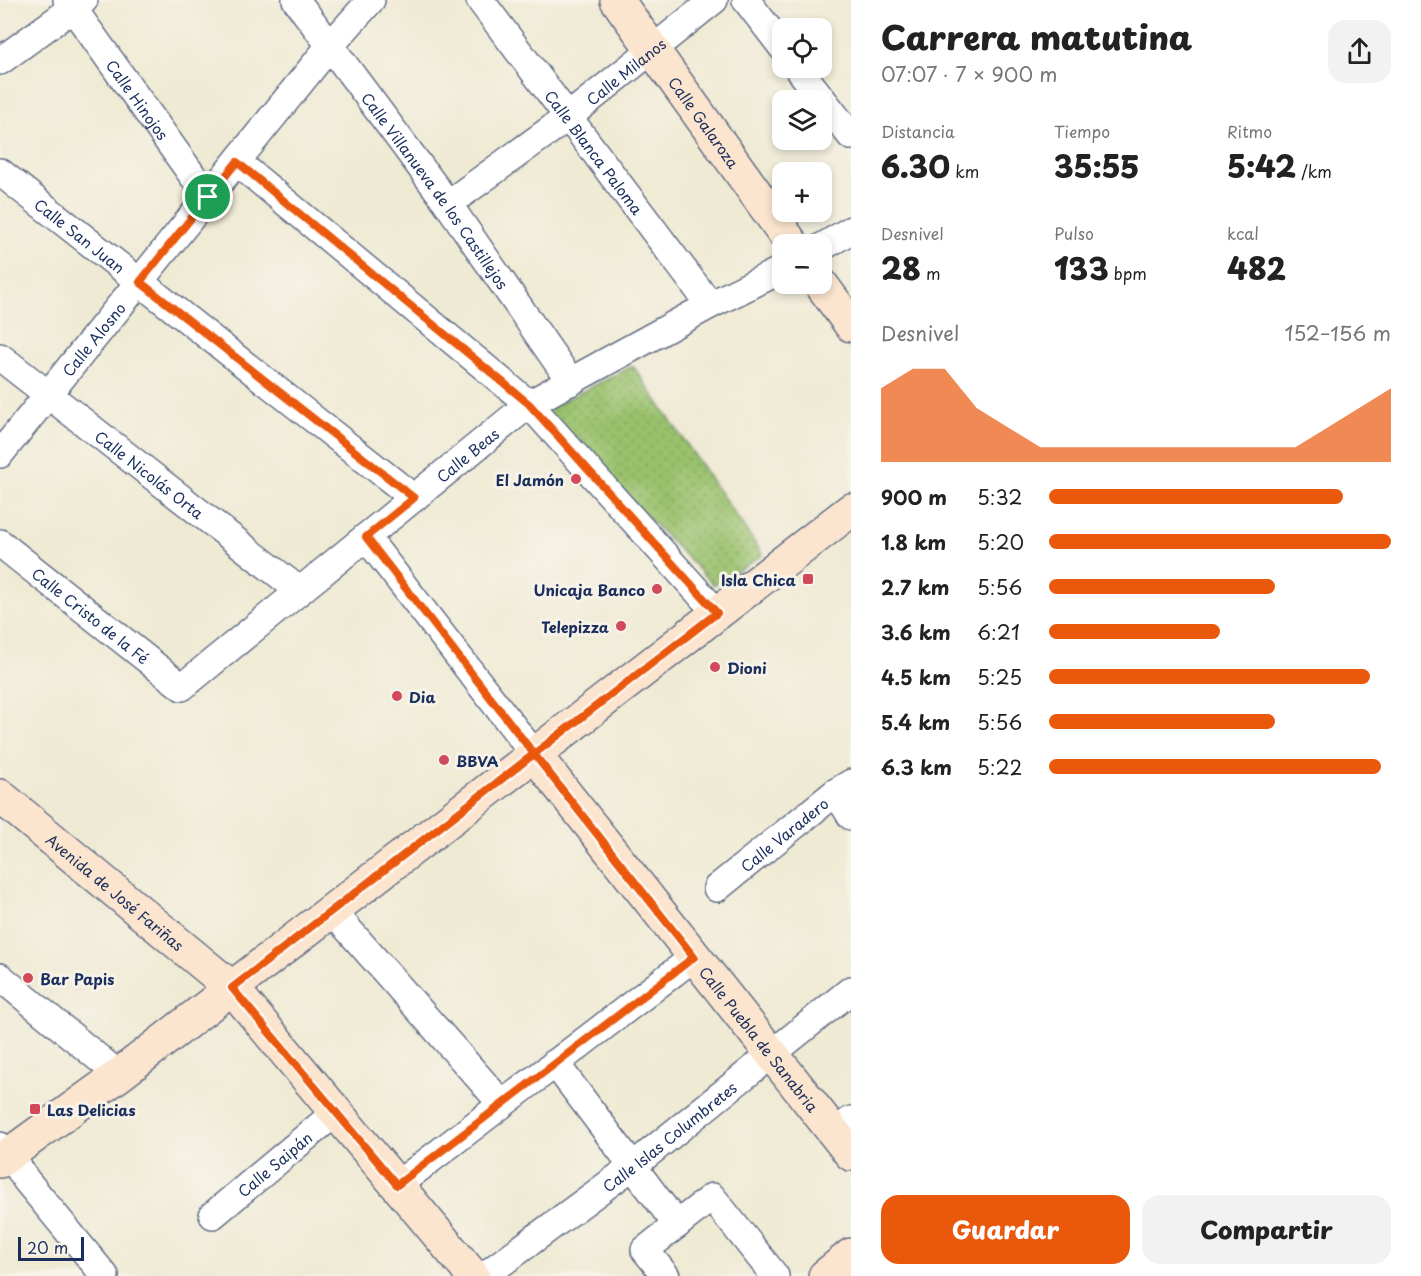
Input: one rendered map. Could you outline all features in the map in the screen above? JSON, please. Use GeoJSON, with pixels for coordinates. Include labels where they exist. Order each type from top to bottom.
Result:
{"type":"FeatureCollection","features":[{"type":"Feature","properties":{"kind":"street","name":"Calle Villanueva de los Castillejos"},"geometry":{"type":"LineString","coordinates":[[296,0],[448,204],[570,382]]}},
{"type":"Feature","properties":{"kind":"street","name":"Calle Alosno"},"geometry":{"type":"LineString","coordinates":[[0,454],[329,47],[371,0]]}},
{"type":"Feature","properties":{"kind":"street","name":"Calle Blanca Paloma"},"geometry":{"type":"LineString","coordinates":[[480,0],[710,305]]}},
{"type":"Feature","properties":{"kind":"street","name":"Calle Galaroza"},"geometry":{"type":"LineString","coordinates":[[617,0],[785,234]]}},
{"type":"Feature","properties":{"kind":"street","name":"Calle Milanos"},"geometry":{"type":"LineString","coordinates":[[448,204],[568,117],[714,0]]}},
{"type":"Feature","properties":{"kind":"street"},"geometry":{"type":"LineString","coordinates":[[746,0],[772,34]]}},
{"type":"Feature","properties":{"kind":"street"},"geometry":{"type":"LineString","coordinates":[[0,61],[75,3]]}},
{"type":"Feature","properties":{"kind":"street","name":"Calle Hinojos"},"geometry":{"type":"LineString","coordinates":[[75,3],[208,197]]}},
{"type":"Feature","properties":{"kind":"street"},"geometry":{"type":"LineString","coordinates":[[806,78],[851,136]]}},
{"type":"Feature","properties":{"kind":"street"},"geometry":{"type":"LineString","coordinates":[[237,162],[529,404],[717,613]]}},
{"type":"Feature","properties":{"kind":"street","name":"Calle San Juan"},"geometry":{"type":"LineString","coordinates":[[0,172],[414,498]]}},
{"type":"Feature","properties":{"kind":"street"},"geometry":{"type":"LineString","coordinates":[[832,241],[851,230]]}},
{"type":"Feature","properties":{"kind":"street","name":"Calle Beas"},"geometry":{"type":"LineString","coordinates":[[182,687],[529,404],[710,305],[772,274]]}},
{"type":"Feature","properties":{"kind":"street"},"geometry":{"type":"LineString","coordinates":[[828,294],[851,325]]}},
{"type":"Feature","properties":{"kind":"street","name":"Calle Nicolás Orta"},"geometry":{"type":"LineString","coordinates":[[0,357],[300,591]]}},
{"type":"Feature","properties":{"kind":"street"},"geometry":{"type":"LineString","coordinates":[[105,1276],[26,1180],[3,1156],[119,1074],[232,988],[851,510]]}},
{"type":"Feature","properties":{"kind":"street"},"geometry":{"type":"LineString","coordinates":[[366,537],[534,754]]}},
{"type":"Feature","properties":{"kind":"street","name":"Calle Cristo de la Fé"},"geometry":{"type":"LineString","coordinates":[[0,543],[182,687]]}},
{"type":"Feature","properties":{"kind":"street","name":"Calle Puebla de Sanabria"},"geometry":{"type":"LineString","coordinates":[[534,754],[771,1054],[845,1135]]}},
{"type":"Feature","properties":{"kind":"street"},"geometry":{"type":"LineString","coordinates":[[844,787],[851,816]]}},
{"type":"Feature","properties":{"kind":"street","name":"Calle Varadero"},"geometry":{"type":"LineString","coordinates":[[717,888],[844,787]]}},
{"type":"Feature","properties":{"kind":"street","name":"Avenida de José Fariñas"},"geometry":{"type":"LineString","coordinates":[[0,796],[232,988],[473,1276]]}},
{"type":"Feature","properties":{"kind":"street"},"geometry":{"type":"LineString","coordinates":[[332,910],[502,1104]]}},
{"type":"Feature","properties":{"kind":"street"},"geometry":{"type":"LineString","coordinates":[[397,1185],[694,957]]}},
{"type":"Feature","properties":{"kind":"street"},"geometry":{"type":"LineString","coordinates":[[0,977],[119,1074]]}},
{"type":"Feature","properties":{"kind":"street","name":"Calle Islas Columbretes"},"geometry":{"type":"LineString","coordinates":[[484,1276],[633,1166],[851,990]]}},
{"type":"Feature","properties":{"kind":"street"},"geometry":{"type":"LineString","coordinates":[[555,1063],[677,1225]]}},
{"type":"Feature","properties":{"kind":"street","name":"Calle Saipán"},"geometry":{"type":"LineString","coordinates":[[213,1215],[336,1112]]}},
{"type":"Feature","properties":{"kind":"street"},"geometry":{"type":"LineString","coordinates":[[666,1276],[645,1250],[712,1197],[775,1276]]}},
{"type":"Feature","properties":{"kind":"street"},"geometry":{"type":"LineString","coordinates":[[825,1276],[851,1255]]}},
{"type":"Feature","properties":{"kind":"green space"},"geometry":{"type":"Polygon","coordinates":[[[633,366],[763,555],[714,585],[543,411],[633,366]]]}},
{"type":"Feature","properties":{"kind":"place","name":"El Jamón"},"geometry":{"type":"Point","coordinates":[576,479]}},
{"type":"Feature","properties":{"kind":"place","name":"Isla Chica"},"geometry":{"type":"Point","coordinates":[808,579]}},
{"type":"Feature","properties":{"kind":"place","name":"Unicaja Banco"},"geometry":{"type":"Point","coordinates":[657,589]}},
{"type":"Feature","properties":{"kind":"place","name":"Telepizza"},"geometry":{"type":"Point","coordinates":[621,626]}},
{"type":"Feature","properties":{"kind":"place","name":"Dioni"},"geometry":{"type":"Point","coordinates":[715,667]}},
{"type":"Feature","properties":{"kind":"place","name":"Dia"},"geometry":{"type":"Point","coordinates":[397,696]}},
{"type":"Feature","properties":{"kind":"place","name":"BBVA"},"geometry":{"type":"Point","coordinates":[444,760]}},
{"type":"Feature","properties":{"kind":"place","name":"Bar Papis"},"geometry":{"type":"Point","coordinates":[28,978]}},
{"type":"Feature","properties":{"kind":"place","name":"Las Delicias"},"geometry":{"type":"Point","coordinates":[35,1109]}},
{"type":"Feature","properties":{"kind":"route"},"geometry":{"type":"LineString","coordinates":[[208,197],[140,282],[414,498],[366,537],[534,754],[232,988],[397,1185],[694,957],[534,754],[717,613],[529,404],[237,162],[208,197]]}}]}
